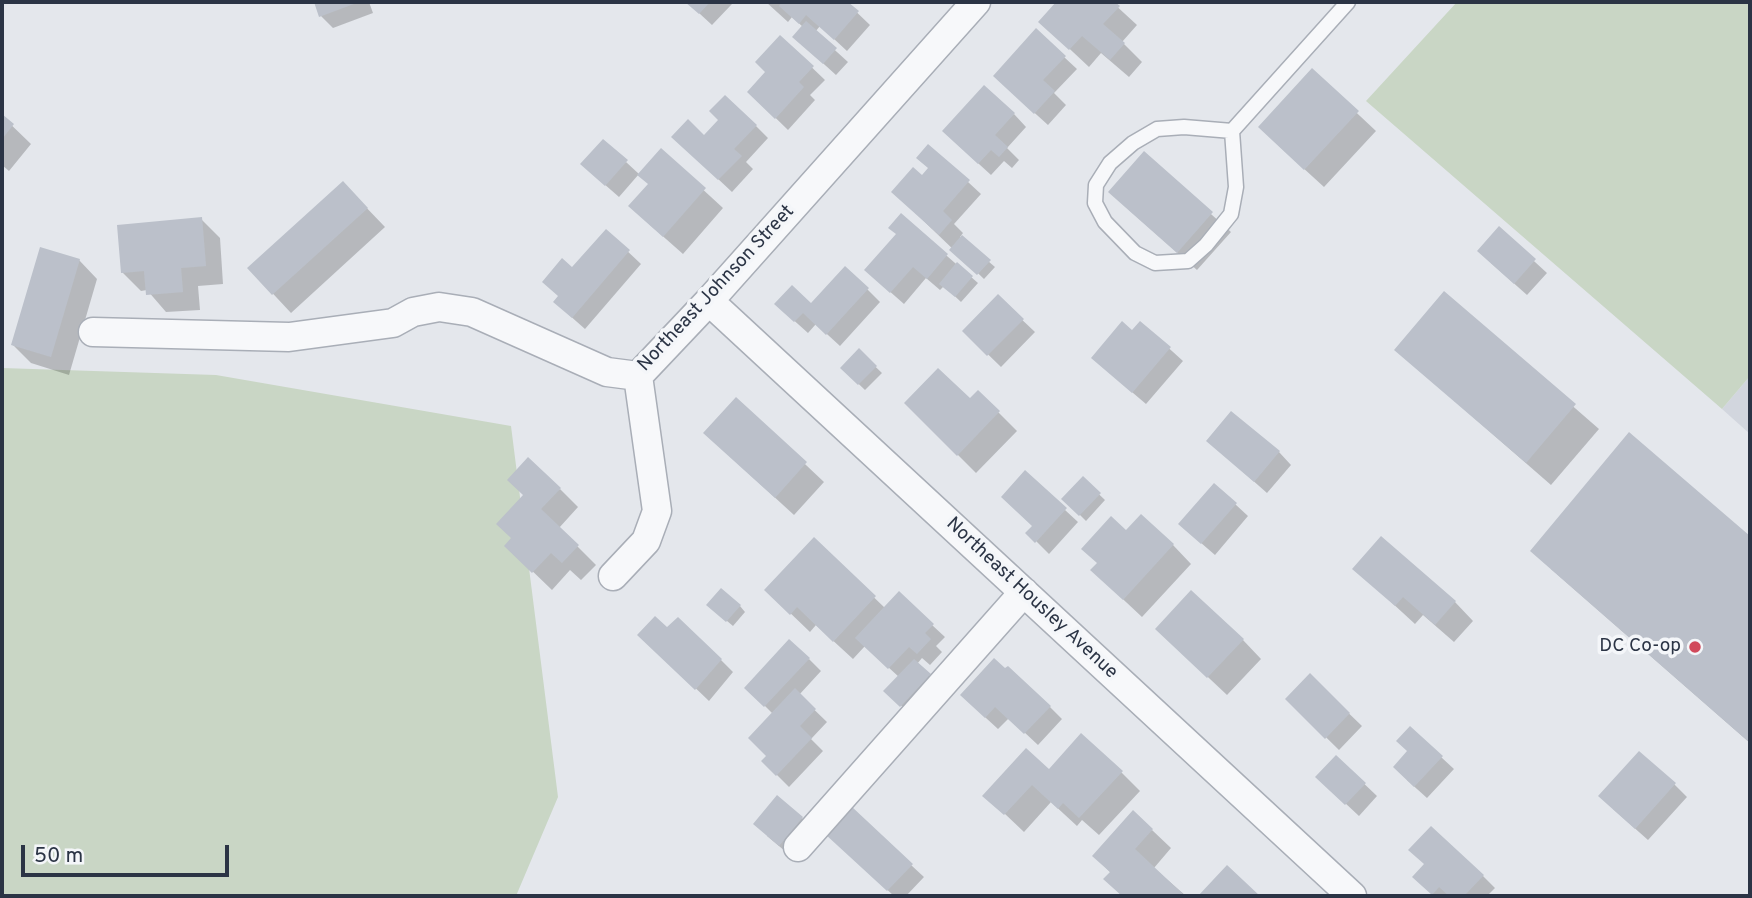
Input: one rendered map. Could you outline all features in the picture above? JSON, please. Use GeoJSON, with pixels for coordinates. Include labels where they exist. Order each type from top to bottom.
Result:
{"type":"FeatureCollection","features":[{"type":"Feature","properties":{"kind":"street","name":"Northeast Johnson Street"},"geometry":{"type":"LineString","coordinates":[[93,331],[289,337],[393,324],[413,312],[439,306],[472,312],[607,372],[638,376],[709,301],[970,4]]}},
{"type":"Feature","properties":{"kind":"street","name":"Northeast Housley Avenue"},"geometry":{"type":"LineString","coordinates":[[709,301],[1352,896]]}},
{"type":"Feature","properties":{"kind":"street"},"geometry":{"type":"LineString","coordinates":[[613,576],[646,541],[657,511],[638,376]]}},
{"type":"Feature","properties":{"kind":"street"},"geometry":{"type":"LineString","coordinates":[[798,847],[1024,592]]}},
{"type":"Feature","properties":{"kind":"lane"},"geometry":{"type":"LineString","coordinates":[[1232,131],[1157,128],[1133,143],[1110,163],[1096,185],[1095,203],[1105,222],[1135,253],[1155,263],[1188,261],[1206,245],[1231,214],[1236,187],[1232,131],[1348,2]]}},
{"type":"Feature","properties":{"kind":"shaded area"},"geometry":{"type":"Polygon","coordinates":[[[1750,376],[1750,434],[1722,409],[1750,376]]]}},
{"type":"Feature","properties":{"kind":"green space"},"geometry":{"type":"Polygon","coordinates":[[[1457,2],[1750,2],[1750,376],[1722,409],[1366,101],[1457,2]]]}},
{"type":"Feature","properties":{"kind":"green space"},"geometry":{"type":"Polygon","coordinates":[[[2,368],[216,375],[511,426],[558,797],[516,896],[2,896],[2,368]]]}},
{"type":"Feature","properties":{"kind":"building"},"geometry":{"type":"Polygon","coordinates":[[[314,2],[359,2],[319,17],[314,2]]]}},
{"type":"Feature","properties":{"kind":"building"},"geometry":{"type":"Polygon","coordinates":[[[685,2],[710,2],[699,14],[685,2]]]}},
{"type":"Feature","properties":{"kind":"building"},"geometry":{"type":"Polygon","coordinates":[[[782,2],[848,2],[859,11],[834,40],[806,15],[799,24],[779,6],[782,2]]]}},
{"type":"Feature","properties":{"kind":"building"},"geometry":{"type":"Polygon","coordinates":[[[1056,2],[1115,2],[1120,6],[1103,24],[1125,43],[1110,60],[1082,36],[1069,50],[1038,22],[1056,2]]]}},
{"type":"Feature","properties":{"kind":"building"},"geometry":{"type":"Polygon","coordinates":[[[806,21],[837,48],[823,64],[792,37],[806,21]]]}},
{"type":"Feature","properties":{"kind":"building"},"geometry":{"type":"Polygon","coordinates":[[[1036,28],[1066,56],[1043,80],[1055,91],[1034,114],[993,76],[1036,28]]]}},
{"type":"Feature","properties":{"kind":"building"},"geometry":{"type":"Polygon","coordinates":[[[780,35],[814,66],[799,82],[804,87],[775,119],[747,92],[765,72],[755,62],[780,35]]]}},
{"type":"Feature","properties":{"kind":"building"},"geometry":{"type":"Polygon","coordinates":[[[1312,68],[1359,111],[1304,170],[1258,127],[1312,68]]]}},
{"type":"Feature","properties":{"kind":"building"},"geometry":{"type":"Polygon","coordinates":[[[984,85],[1015,113],[995,135],[1008,147],[999,157],[991,150],[978,164],[942,131],[984,85]]]}},
{"type":"Feature","properties":{"kind":"building"},"geometry":{"type":"Polygon","coordinates":[[[725,95],[757,125],[734,149],[742,156],[718,180],[671,137],[688,119],[704,135],[718,120],[709,111],[725,95]]]}},
{"type":"Feature","properties":{"kind":"building"},"geometry":{"type":"Polygon","coordinates":[[[2,114],[14,124],[2,139],[2,114]]]}},
{"type":"Feature","properties":{"kind":"building"},"geometry":{"type":"Polygon","coordinates":[[[603,139],[628,160],[605,186],[580,164],[603,139]]]}},
{"type":"Feature","properties":{"kind":"building"},"geometry":{"type":"Polygon","coordinates":[[[928,144],[970,180],[943,211],[952,220],[939,235],[891,192],[913,167],[922,175],[928,168],[916,158],[928,144]]]}},
{"type":"Feature","properties":{"kind":"building"},"geometry":{"type":"Polygon","coordinates":[[[661,148],[706,188],[663,237],[628,206],[648,184],[637,175],[661,148]]]}},
{"type":"Feature","properties":{"kind":"building"},"geometry":{"type":"Polygon","coordinates":[[[1144,151],[1213,212],[1177,253],[1108,192],[1144,151]]]}},
{"type":"Feature","properties":{"kind":"building"},"geometry":{"type":"Polygon","coordinates":[[[343,181],[368,208],[272,295],[247,268],[343,181]]]}},
{"type":"Feature","properties":{"kind":"building"},"geometry":{"type":"Polygon","coordinates":[[[901,213],[948,254],[927,279],[913,267],[890,293],[864,270],[896,234],[888,228],[901,213]]]}},
{"type":"Feature","properties":{"kind":"building"},"geometry":{"type":"Polygon","coordinates":[[[202,217],[206,266],[181,268],[183,292],[146,295],[144,271],[121,273],[117,225],[202,217]]]}},
{"type":"Feature","properties":{"kind":"building"},"geometry":{"type":"Polygon","coordinates":[[[1499,226],[1536,259],[1514,284],[1477,251],[1499,226]]]}},
{"type":"Feature","properties":{"kind":"building"},"geometry":{"type":"Polygon","coordinates":[[[606,229],[630,250],[572,318],[553,302],[558,296],[542,282],[562,258],[572,267],[606,229]]]}},
{"type":"Feature","properties":{"kind":"building"},"geometry":{"type":"Polygon","coordinates":[[[962,235],[991,260],[977,275],[949,250],[962,235]]]}},
{"type":"Feature","properties":{"kind":"building"},"geometry":{"type":"Polygon","coordinates":[[[40,247],[80,259],[51,357],[11,345],[40,247]]]}},
{"type":"Feature","properties":{"kind":"building"},"geometry":{"type":"Polygon","coordinates":[[[957,262],[973,276],[955,297],[939,284],[957,262]]]}},
{"type":"Feature","properties":{"kind":"building"},"geometry":{"type":"Polygon","coordinates":[[[845,266],[869,288],[826,335],[803,313],[794,322],[774,304],[792,285],[811,303],[845,266]]]}},
{"type":"Feature","properties":{"kind":"building"},"geometry":{"type":"Polygon","coordinates":[[[1444,291],[1576,404],[1526,463],[1394,350],[1444,291]]]}},
{"type":"Feature","properties":{"kind":"building"},"geometry":{"type":"Polygon","coordinates":[[[998,294],[1024,319],[987,356],[962,331],[998,294]]]}},
{"type":"Feature","properties":{"kind":"building"},"geometry":{"type":"Polygon","coordinates":[[[1122,321],[1132,330],[1140,321],[1171,347],[1132,393],[1091,358],[1122,321]]]}},
{"type":"Feature","properties":{"kind":"building"},"geometry":{"type":"Polygon","coordinates":[[[859,348],[877,366],[858,385],[840,368],[859,348]]]}},
{"type":"Feature","properties":{"kind":"building"},"geometry":{"type":"Polygon","coordinates":[[[938,368],[970,398],[978,390],[1000,411],[957,456],[904,403],[938,368]]]}},
{"type":"Feature","properties":{"kind":"building"},"geometry":{"type":"Polygon","coordinates":[[[736,397],[807,462],[775,498],[703,433],[736,397]]]}},
{"type":"Feature","properties":{"kind":"building"},"geometry":{"type":"Polygon","coordinates":[[[1231,411],[1280,451],[1254,482],[1206,441],[1231,411]]]}},
{"type":"Feature","properties":{"kind":"building","name":"DC Co-op"},"geometry":{"type":"Polygon","coordinates":[[[1629,432],[1750,536],[1750,743],[1530,551],[1629,432]]]}},
{"type":"Feature","properties":{"kind":"building"},"geometry":{"type":"Polygon","coordinates":[[[528,457],[561,488],[541,509],[579,545],[562,563],[551,553],[532,573],[504,546],[511,538],[496,524],[523,495],[507,480],[528,457]]]}},
{"type":"Feature","properties":{"kind":"building"},"geometry":{"type":"Polygon","coordinates":[[[1025,470],[1067,508],[1035,543],[1025,533],[1032,526],[1001,497],[1025,470]]]}},
{"type":"Feature","properties":{"kind":"building"},"geometry":{"type":"Polygon","coordinates":[[[1083,476],[1101,493],[1079,516],[1061,499],[1083,476]]]}},
{"type":"Feature","properties":{"kind":"building"},"geometry":{"type":"Polygon","coordinates":[[[1214,483],[1237,503],[1201,544],[1178,524],[1214,483]]]}},
{"type":"Feature","properties":{"kind":"building"},"geometry":{"type":"Polygon","coordinates":[[[1141,514],[1174,544],[1123,600],[1090,570],[1097,563],[1081,549],[1111,516],[1126,530],[1141,514]]]}},
{"type":"Feature","properties":{"kind":"building"},"geometry":{"type":"Polygon","coordinates":[[[1381,536],[1456,601],[1435,625],[1403,597],[1395,606],[1352,569],[1381,536]]]}},
{"type":"Feature","properties":{"kind":"building"},"geometry":{"type":"Polygon","coordinates":[[[814,537],[876,596],[833,642],[797,607],[790,615],[764,590],[814,537]]]}},
{"type":"Feature","properties":{"kind":"building"},"geometry":{"type":"Polygon","coordinates":[[[721,588],[741,605],[726,622],[706,605],[721,588]]]}},
{"type":"Feature","properties":{"kind":"building"},"geometry":{"type":"Polygon","coordinates":[[[1191,590],[1244,639],[1207,678],[1155,629],[1191,590]]]}},
{"type":"Feature","properties":{"kind":"building"},"geometry":{"type":"Polygon","coordinates":[[[899,591],[934,624],[925,633],[931,639],[917,654],[909,647],[888,669],[855,638],[899,591]]]}},
{"type":"Feature","properties":{"kind":"building"},"geometry":{"type":"Polygon","coordinates":[[[655,616],[667,627],[678,617],[722,659],[695,690],[637,635],[655,616]]]}},
{"type":"Feature","properties":{"kind":"building"},"geometry":{"type":"Polygon","coordinates":[[[789,639],[810,658],[764,707],[744,688],[789,639]]]}},
{"type":"Feature","properties":{"kind":"building"},"geometry":{"type":"Polygon","coordinates":[[[994,658],[1005,668],[1008,666],[1051,706],[1024,734],[995,707],[985,718],[960,695],[994,658]]]}},
{"type":"Feature","properties":{"kind":"building"},"geometry":{"type":"Polygon","coordinates":[[[914,659],[931,674],[900,707],[883,691],[914,659]]]}},
{"type":"Feature","properties":{"kind":"building"},"geometry":{"type":"Polygon","coordinates":[[[1310,673],[1350,713],[1325,739],[1285,699],[1310,673]]]}},
{"type":"Feature","properties":{"kind":"building"},"geometry":{"type":"Polygon","coordinates":[[[795,688],[816,709],[800,726],[812,738],[776,776],[761,761],[766,756],[748,738],[795,688]]]}},
{"type":"Feature","properties":{"kind":"building"},"geometry":{"type":"Polygon","coordinates":[[[1410,726],[1443,756],[1414,787],[1393,767],[1407,751],[1396,741],[1410,726]]]}},
{"type":"Feature","properties":{"kind":"building"},"geometry":{"type":"Polygon","coordinates":[[[1081,733],[1123,771],[1079,818],[1063,803],[1058,809],[1032,785],[1004,815],[982,796],[1026,748],[1049,769],[1081,733]]]}},
{"type":"Feature","properties":{"kind":"building"},"geometry":{"type":"Polygon","coordinates":[[[1639,751],[1676,783],[1635,829],[1598,796],[1639,751]]]}},
{"type":"Feature","properties":{"kind":"building"},"geometry":{"type":"Polygon","coordinates":[[[1336,755],[1366,783],[1345,805],[1315,777],[1336,755]]]}},
{"type":"Feature","properties":{"kind":"building"},"geometry":{"type":"Polygon","coordinates":[[[777,795],[803,817],[779,846],[753,824],[777,795]]]}},
{"type":"Feature","properties":{"kind":"building"},"geometry":{"type":"Polygon","coordinates":[[[851,806],[913,864],[887,891],[825,834],[851,806]]]}},
{"type":"Feature","properties":{"kind":"building"},"geometry":{"type":"Polygon","coordinates":[[[1133,810],[1153,829],[1135,849],[1185,896],[1122,896],[1103,879],[1110,872],[1092,856],[1133,810]]]}},
{"type":"Feature","properties":{"kind":"building"},"geometry":{"type":"Polygon","coordinates":[[[1431,826],[1484,875],[1464,896],[1449,896],[1439,887],[1432,895],[1412,877],[1424,864],[1408,850],[1431,826]]]}},
{"type":"Feature","properties":{"kind":"building"},"geometry":{"type":"Polygon","coordinates":[[[1227,865],[1260,896],[1198,896],[1227,865]]]}},
{"type":"Feature","properties":{"kind":"place","name":"DC Co-op"},"geometry":{"type":"Point","coordinates":[1695,647]}}]}
